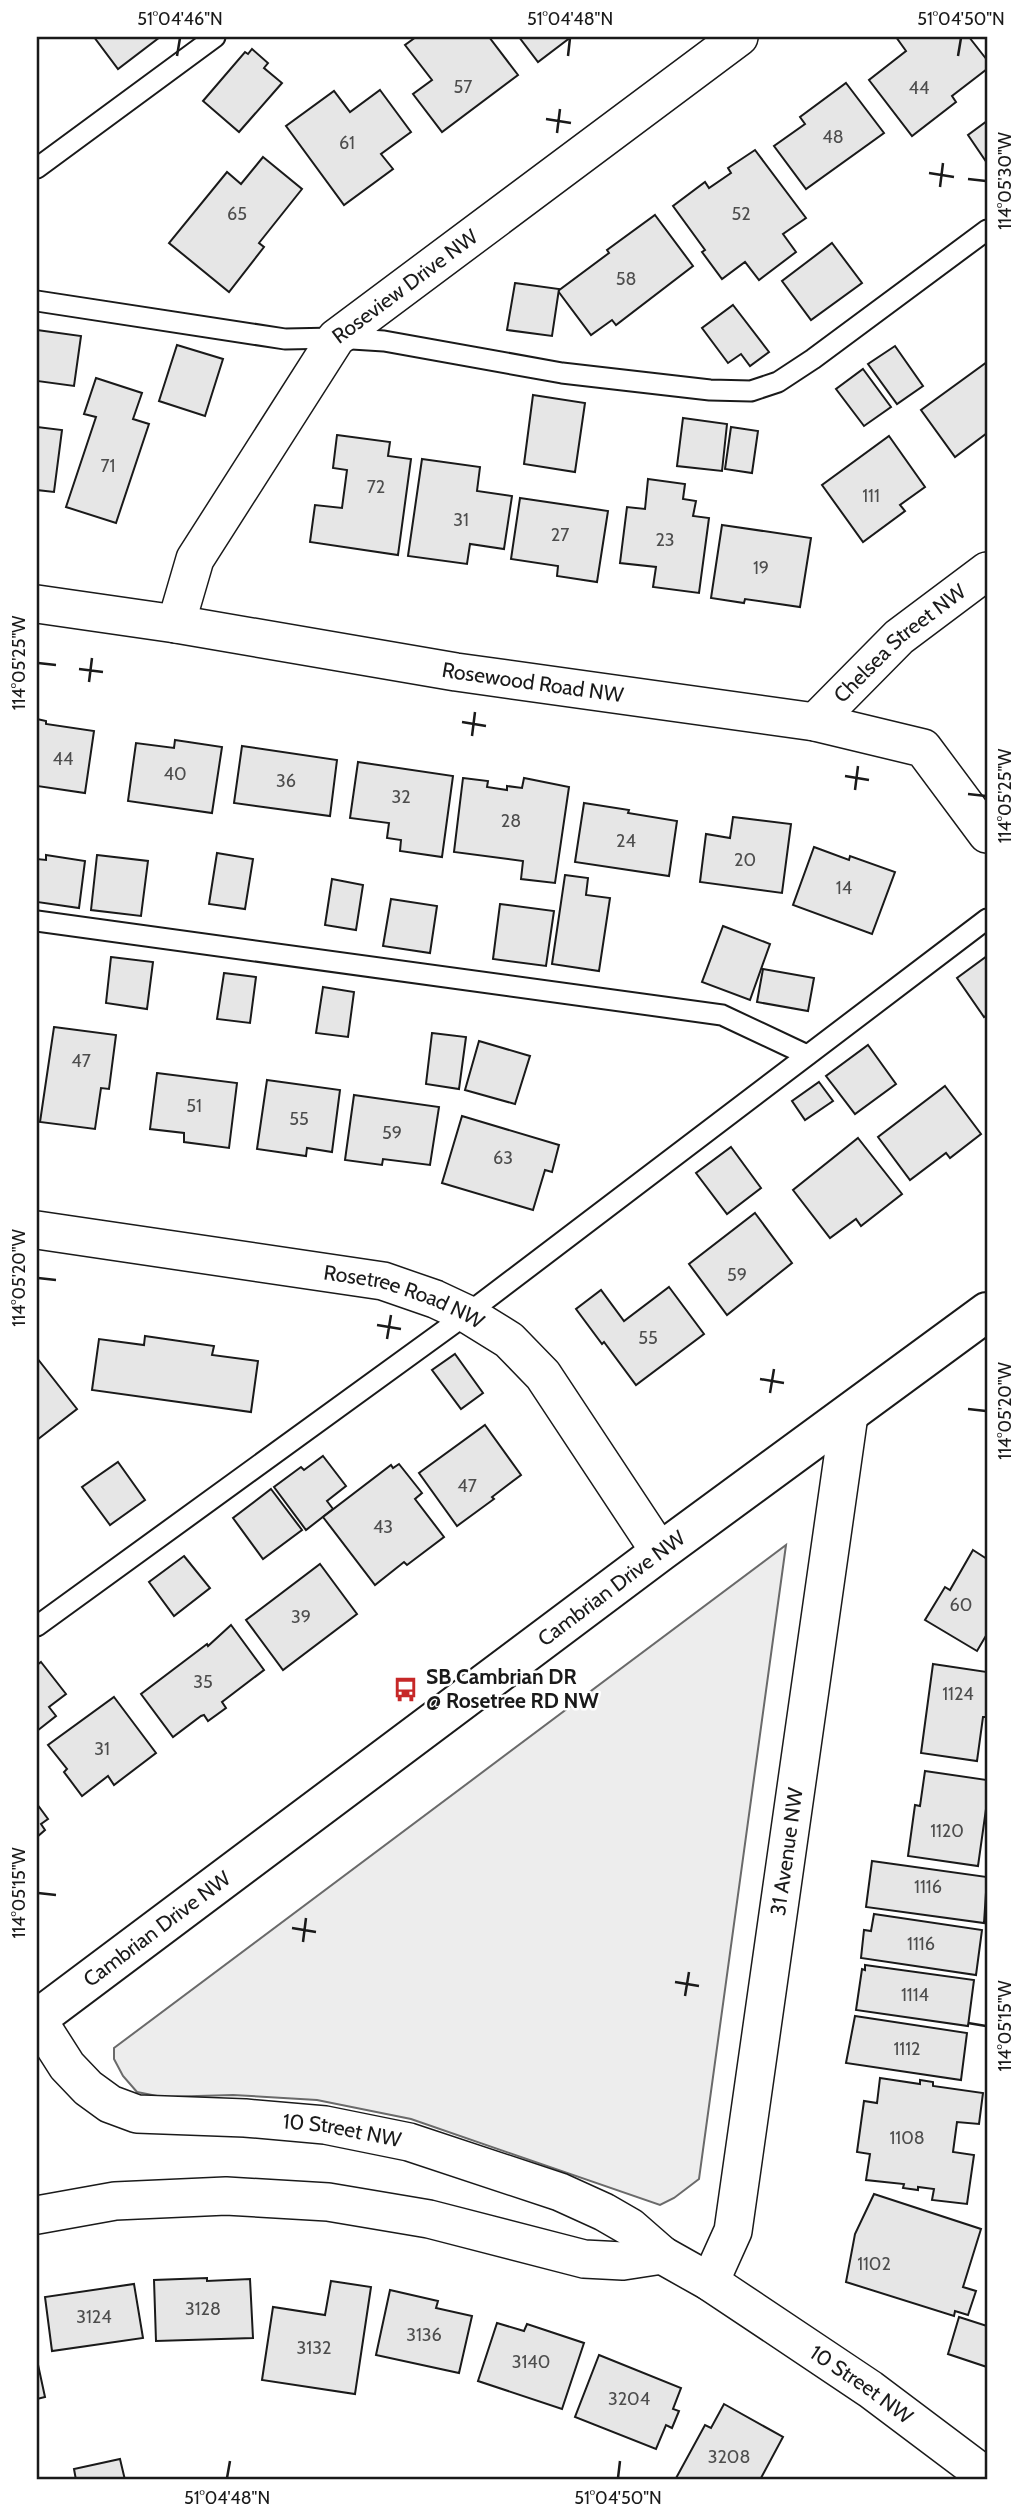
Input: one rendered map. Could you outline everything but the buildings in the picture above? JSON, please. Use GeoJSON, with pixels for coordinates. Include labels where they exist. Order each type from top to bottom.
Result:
{"type":"FeatureCollection","features":[{"type":"Feature","properties":{"kind":"street","name":"Roseview Drive NW"},"geometry":{"type":"LineString","coordinates":[[176,624],[195,559],[336,338],[739,37]]}},
{"type":"Feature","properties":{"kind":"street","name":"Chelsea Street NW"},"geometry":{"type":"LineString","coordinates":[[815,722],[899,637],[987,571]]}},
{"type":"Feature","properties":{"kind":"street","name":"Rosewood Road NW"},"geometry":{"type":"LineString","coordinates":[[37,604],[176,624],[456,672],[815,722],[923,748],[987,834]]}},
{"type":"Feature","properties":{"kind":"street","name":"Rosetree Road NW"},"geometry":{"type":"LineString","coordinates":[[37,1230],[383,1282],[435,1299],[467,1314],[509,1340],[543,1375],[660,1552]]}},
{"type":"Feature","properties":{"kind":"street","name":"Cambrian Drive NW"},"geometry":{"type":"LineString","coordinates":[[37,2019],[660,1552],[987,1312]]}},
{"type":"Feature","properties":{"kind":"street","name":"31 Avenue NW"},"geometry":{"type":"LineString","coordinates":[[710,2282],[733,2231],[849,1415]]}},
{"type":"Feature","properties":{"kind":"street","name":"10 Street NW"},"geometry":{"type":"LineString","coordinates":[[37,2019],[67,2066],[88,2088],[110,2104],[137,2114],[245,2118],[325,2125],[409,2142],[560,2192],[604,2212],[629,2227],[662,2255],[710,2282],[870,2389],[987,2477]]}},
{"type":"Feature","properties":{"kind":"street"},"geometry":{"type":"LineString","coordinates":[[37,2215],[115,2201],[252,2197],[328,2202],[429,2219],[584,2259],[623,2260],[662,2255]]}},
{"type":"Feature","properties":{"kind":"lane"},"geometry":{"type":"LineString","coordinates":[[37,168],[215,37]]}},
{"type":"Feature","properties":{"kind":"lane"},"geometry":{"type":"LineString","coordinates":[[37,301],[285,339],[384,341],[562,373],[710,390],[751,391],[778,382],[813,359],[987,230]]}},
{"type":"Feature","properties":{"kind":"lane"},"geometry":{"type":"LineString","coordinates":[[37,1626],[467,1314],[987,919]]}},
{"type":"Feature","properties":{"kind":"lane"},"geometry":{"type":"LineString","coordinates":[[37,921],[722,1015],[807,1055]]}},
{"type":"Feature","properties":{"kind":"shaded area"},"geometry":{"type":"Polygon","coordinates":[[[786,1545],[699,2179],[660,2205],[411,2119],[317,2100],[233,2095],[162,2097],[137,2092],[123,2076],[114,2059],[114,2048],[786,1545]]]}},
{"type":"Feature","properties":{"kind":"place","name":"SB Cambrian DR @ Rosetree RD NW"},"geometry":{"type":"Point","coordinates":[406,1689]}}]}
